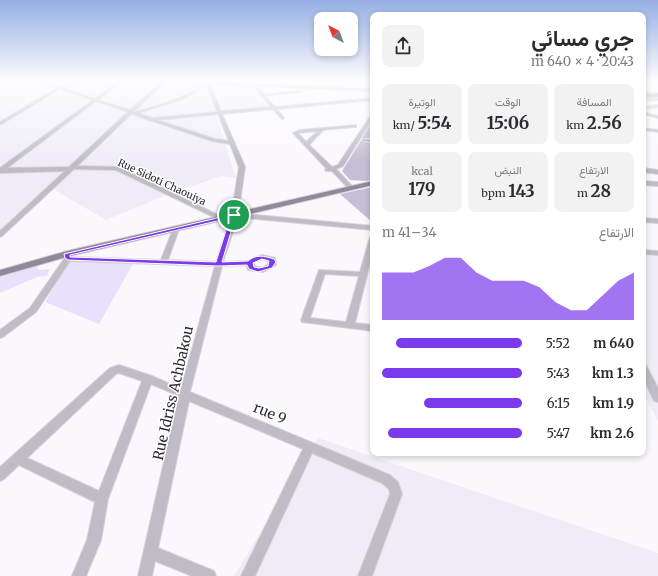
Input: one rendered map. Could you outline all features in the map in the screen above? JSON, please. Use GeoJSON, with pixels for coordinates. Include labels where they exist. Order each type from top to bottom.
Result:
{"type":"FeatureCollection","features":[{"type":"Feature","properties":{"kind":"main road"},"geometry":{"type":"LineString","coordinates":[[234,214],[264,213],[370,180]]}},
{"type":"Feature","properties":{"kind":"main road"},"geometry":{"type":"LineString","coordinates":[[0,268],[76,246],[234,214],[347,187],[370,183]]}},
{"type":"Feature","properties":{"kind":"main road"},"geometry":{"type":"LineString","coordinates":[[0,273],[176,229],[217,217]]}},
{"type":"Feature","properties":{"kind":"street"},"geometry":{"type":"LineString","coordinates":[[0,124],[27,108]]}},
{"type":"Feature","properties":{"kind":"street"},"geometry":{"type":"LineString","coordinates":[[0,170],[83,108]]}},
{"type":"Feature","properties":{"kind":"street"},"geometry":{"type":"LineString","coordinates":[[119,108],[214,140],[232,143]]}},
{"type":"Feature","properties":{"kind":"street"},"geometry":{"type":"LineString","coordinates":[[0,235],[70,168],[136,108]]}},
{"type":"Feature","properties":{"kind":"street"},"geometry":{"type":"LineString","coordinates":[[132,112],[147,108]]}},
{"type":"Feature","properties":{"kind":"street","name":"Rue Idriss Achbakou"},"geometry":{"type":"LineString","coordinates":[[145,576],[185,395],[218,264],[234,214],[242,170],[219,108]]}},
{"type":"Feature","properties":{"kind":"street"},"geometry":{"type":"LineString","coordinates":[[151,119],[272,108],[282,118]]}},
{"type":"Feature","properties":{"kind":"street"},"geometry":{"type":"LineString","coordinates":[[646,110],[658,113]]}},
{"type":"Feature","properties":{"kind":"street"},"geometry":{"type":"LineString","coordinates":[[646,115],[658,117]]}},
{"type":"Feature","properties":{"kind":"street"},"geometry":{"type":"LineString","coordinates":[[646,119],[658,121]]}},
{"type":"Feature","properties":{"kind":"street"},"geometry":{"type":"LineString","coordinates":[[330,169],[340,166],[370,121]]}},
{"type":"Feature","properties":{"kind":"street"},"geometry":{"type":"LineString","coordinates":[[347,187],[306,145],[296,132],[354,126]]}},
{"type":"Feature","properties":{"kind":"street"},"geometry":{"type":"LineString","coordinates":[[646,126],[658,128]]}},
{"type":"Feature","properties":{"kind":"street"},"geometry":{"type":"LineString","coordinates":[[306,145],[322,129]]}},
{"type":"Feature","properties":{"kind":"street"},"geometry":{"type":"LineString","coordinates":[[646,129],[658,131]]}},
{"type":"Feature","properties":{"kind":"street"},"geometry":{"type":"LineString","coordinates":[[365,140],[370,141]]}},
{"type":"Feature","properties":{"kind":"street","name":"Rue Sidoti Chaouiya"},"geometry":{"type":"LineString","coordinates":[[0,170],[117,168],[217,217]]}},
{"type":"Feature","properties":{"kind":"street"},"geometry":{"type":"LineString","coordinates":[[646,170],[658,172]]}},
{"type":"Feature","properties":{"kind":"street"},"geometry":{"type":"LineString","coordinates":[[646,183],[658,184]]}},
{"type":"Feature","properties":{"kind":"street"},"geometry":{"type":"LineString","coordinates":[[264,213],[370,228]]}},
{"type":"Feature","properties":{"kind":"street"},"geometry":{"type":"LineString","coordinates":[[646,219],[658,221]]}},
{"type":"Feature","properties":{"kind":"street"},"geometry":{"type":"LineString","coordinates":[[0,223],[12,223]]}},
{"type":"Feature","properties":{"kind":"street"},"geometry":{"type":"LineString","coordinates":[[164,261],[176,229]]}},
{"type":"Feature","properties":{"kind":"street"},"geometry":{"type":"LineString","coordinates":[[646,252],[658,253]]}},
{"type":"Feature","properties":{"kind":"street"},"geometry":{"type":"LineString","coordinates":[[350,325],[370,253]]}},
{"type":"Feature","properties":{"kind":"street"},"geometry":{"type":"LineString","coordinates":[[0,335],[33,310],[67,256],[218,264],[249,263]]}},
{"type":"Feature","properties":{"kind":"street"},"geometry":{"type":"LineString","coordinates":[[364,274],[322,272],[305,318],[307,320],[370,328]]}},
{"type":"Feature","properties":{"kind":"street","name":"rue 9"},"geometry":{"type":"LineString","coordinates":[[18,459],[116,370],[119,369],[148,379],[386,479],[394,486],[396,494],[365,576]]}},
{"type":"Feature","properties":{"kind":"street"},"geometry":{"type":"LineString","coordinates":[[646,374],[658,398]]}},
{"type":"Feature","properties":{"kind":"street"},"geometry":{"type":"LineString","coordinates":[[79,576],[94,540],[102,500],[148,379]]}},
{"type":"Feature","properties":{"kind":"street"},"geometry":{"type":"LineString","coordinates":[[248,576],[310,446]]}},
{"type":"Feature","properties":{"kind":"street"},"geometry":{"type":"LineString","coordinates":[[0,475],[18,459],[102,500]]}},
{"type":"Feature","properties":{"kind":"street"},"geometry":{"type":"LineString","coordinates":[[151,552],[209,576]]}},
{"type":"Feature","properties":{"kind":"shaded area"},"geometry":{"type":"Polygon","coordinates":[[[0,108],[270,109],[216,115],[236,178],[221,176],[164,196],[106,220],[53,189],[0,230],[0,108]]]}},
{"type":"Feature","properties":{"kind":"shaded area"},"geometry":{"type":"Polygon","coordinates":[[[646,250],[658,252],[658,421],[646,399],[646,250]]]}},
{"type":"Feature","properties":{"kind":"shaded area"},"geometry":{"type":"Polygon","coordinates":[[[69,261],[133,264],[99,324],[45,302],[69,261]]]}},
{"type":"Feature","properties":{"kind":"shaded area"},"geometry":{"type":"Polygon","coordinates":[[[36,265],[38,270],[50,269],[47,276],[37,277],[0,293],[0,277],[36,265]]]}},
{"type":"Feature","properties":{"kind":"shaded area"},"geometry":{"type":"Polygon","coordinates":[[[318,438],[658,553],[658,576],[234,576],[318,438]]]}},
{"type":"Feature","properties":{"kind":"building"},"geometry":{"type":"Polygon","coordinates":[[[370,126],[370,138],[362,138],[370,126]]]}},
{"type":"Feature","properties":{"kind":"building"},"geometry":{"type":"Polygon","coordinates":[[[362,139],[363,142],[370,143],[370,180],[350,180],[342,171],[362,139]]]}},
{"type":"Feature","properties":{"kind":"building"},"geometry":{"type":"Polygon","coordinates":[[[370,188],[370,220],[340,194],[370,188]]]}},
{"type":"Feature","properties":{"kind":"route"},"geometry":{"type":"LineString","coordinates":[[234,215],[176,229],[66,254],[68,258],[218,264],[249,263],[254,259],[266,257],[273,262],[267,269],[254,269],[251,268],[249,263],[218,264],[234,215]]}}]}
